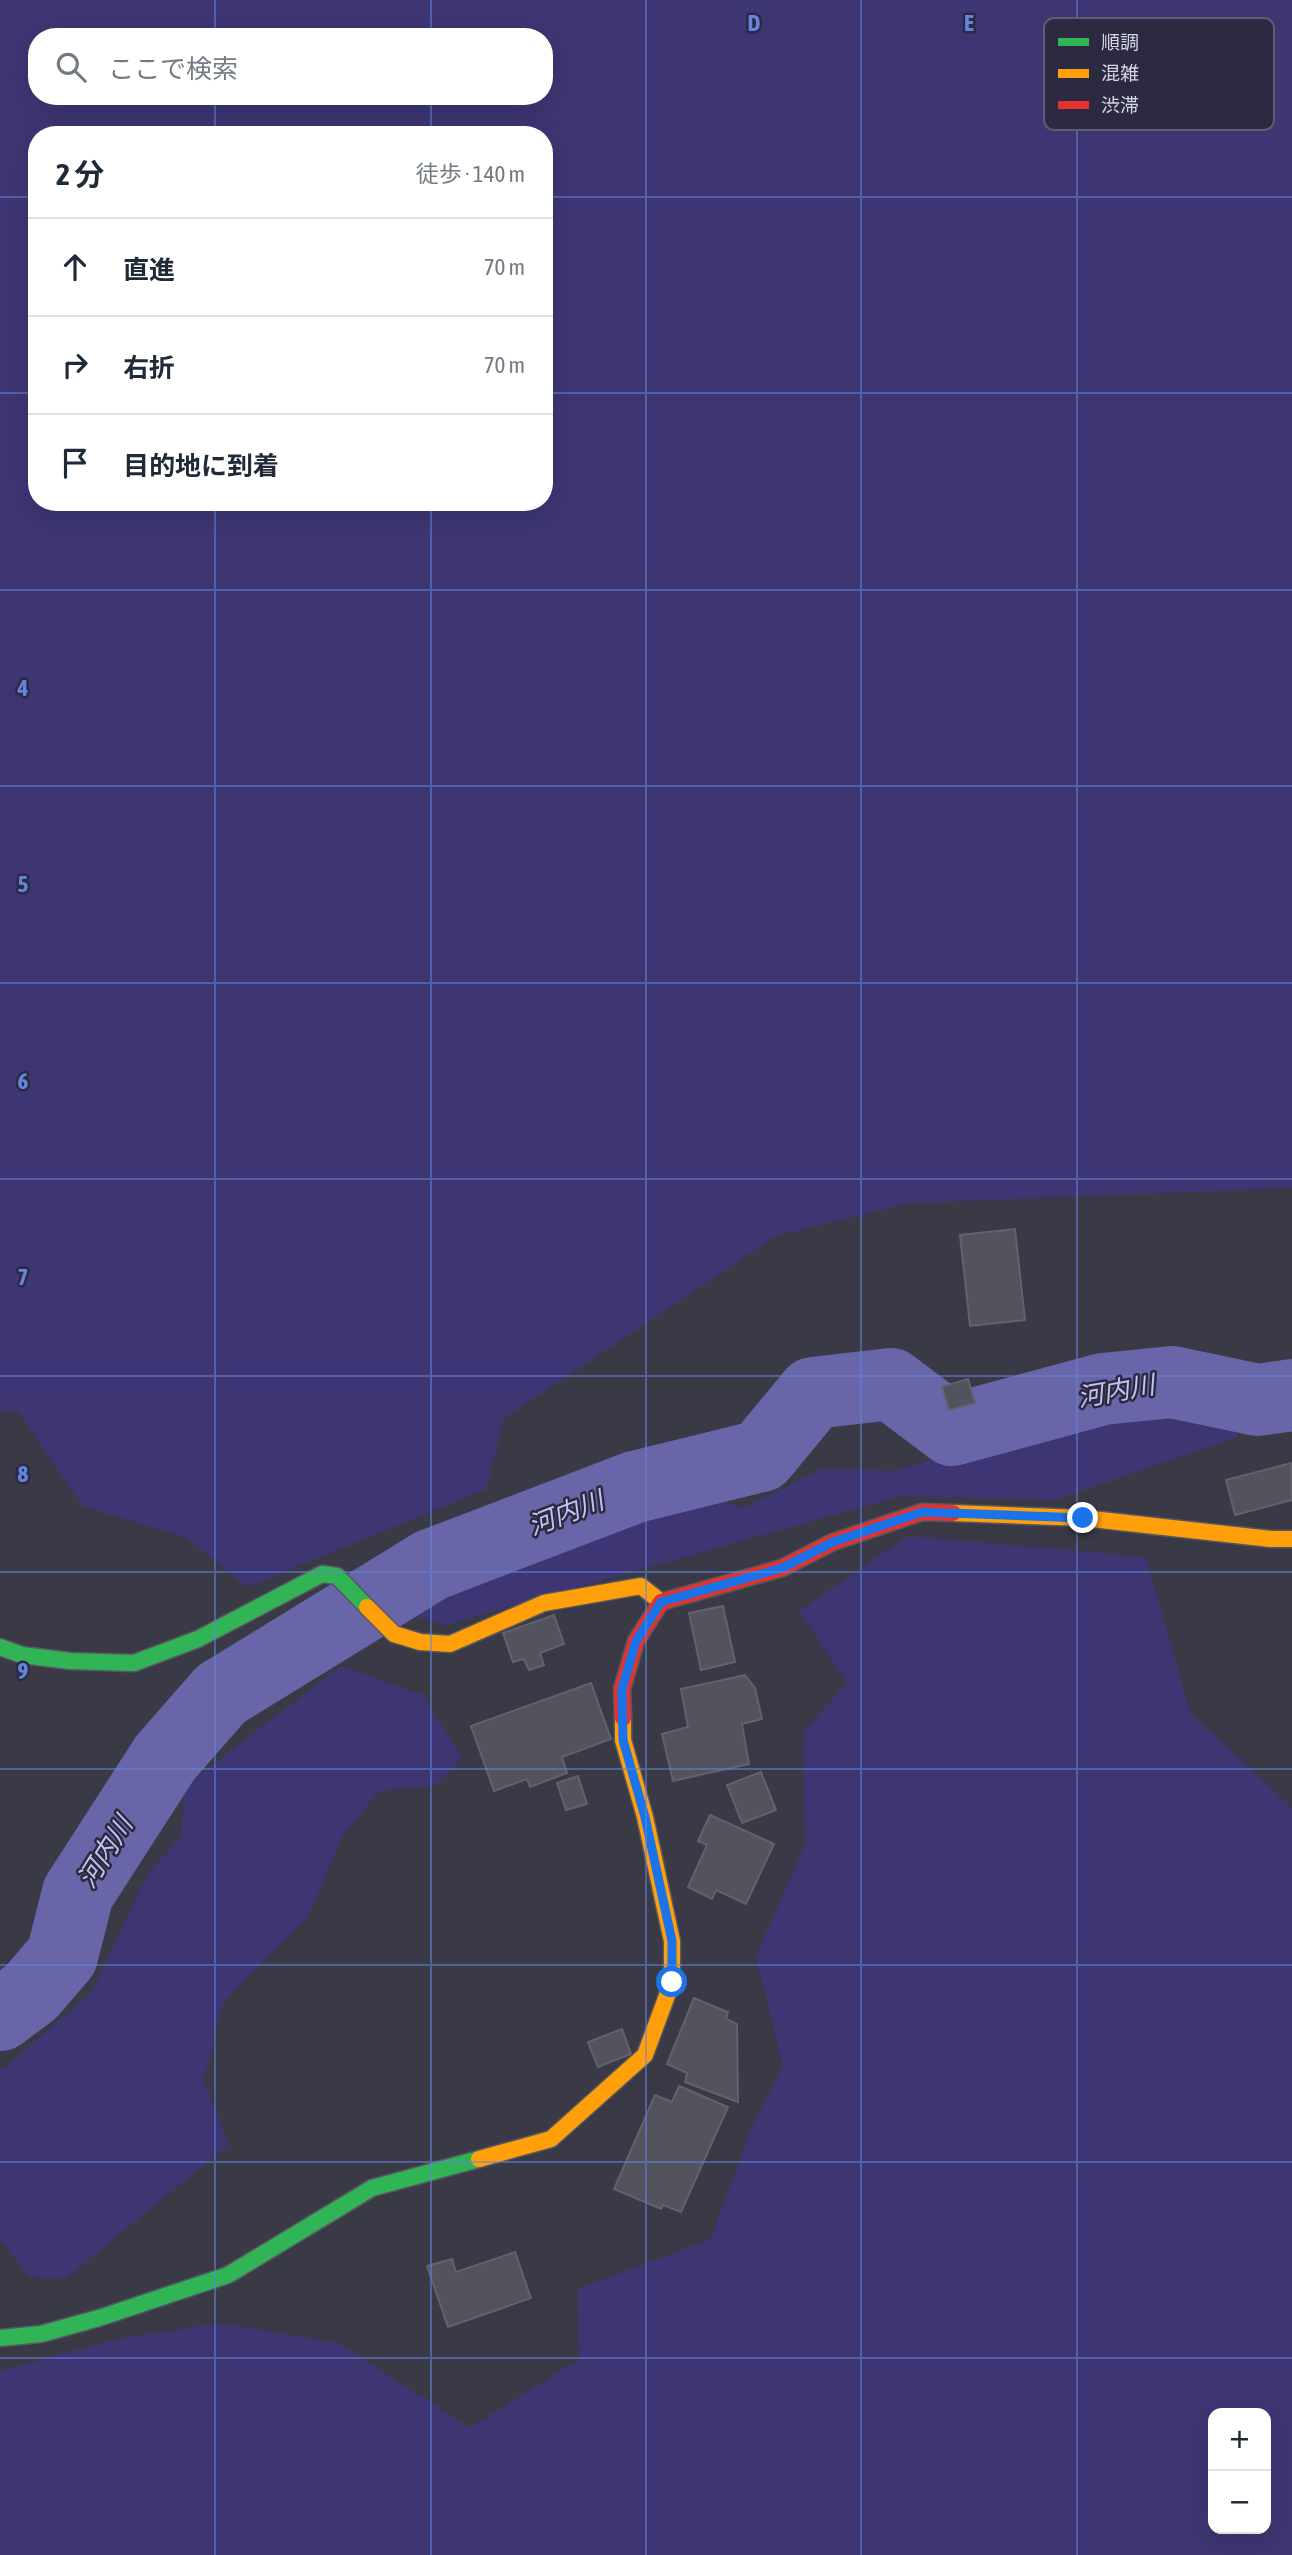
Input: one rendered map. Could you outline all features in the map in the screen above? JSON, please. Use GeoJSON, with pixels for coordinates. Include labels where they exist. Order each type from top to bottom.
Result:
{"type":"FeatureCollection","features":[{"type":"Feature","properties":{"kind":"street"},"geometry":{"type":"LineString","coordinates":[[0,2338],[41,2334],[99,2318],[228,2275],[372,2188],[551,2140],[645,2055],[672,1982],[672,1941],[645,1817],[623,1740],[622,1689],[636,1641],[661,1602],[782,1568],[833,1542],[922,1512],[1083,1518],[1292,1539]]}},
{"type":"Feature","properties":{"kind":"street"},"geometry":{"type":"LineString","coordinates":[[0,1647],[22,1655],[70,1661],[134,1662],[198,1639],[322,1574],[337,1576],[394,1634],[420,1642],[450,1644],[544,1603],[641,1586],[661,1602]]}},
{"type":"Feature","properties":{"kind":"shaded area"},"geometry":{"type":"Polygon","coordinates":[[[0,0],[1292,0],[1292,1188],[910,1203],[776,1236],[504,1418],[486,1489],[247,1587],[187,1538],[83,1506],[19,1413],[0,1410],[0,0]]]}},
{"type":"Feature","properties":{"kind":"shaded area"},"geometry":{"type":"Polygon","coordinates":[[[1123,1401],[1232,1413],[1238,1437],[1054,1500],[901,1496],[445,1625],[412,1615],[463,1569],[676,1491],[744,1508],[822,1469],[896,1471],[1123,1401]]]}},
{"type":"Feature","properties":{"kind":"shaded area"},"geometry":{"type":"Polygon","coordinates":[[[908,1536],[1146,1557],[1190,1712],[1292,1808],[1292,2555],[0,2555],[0,2371],[119,2339],[220,2323],[338,2343],[470,2428],[579,2359],[578,2289],[711,2239],[749,2133],[783,2066],[756,1956],[805,1845],[803,1732],[847,1683],[799,1611],[908,1536]]]}},
{"type":"Feature","properties":{"kind":"shaded area"},"geometry":{"type":"Polygon","coordinates":[[[341,1666],[423,1695],[462,1758],[436,1785],[379,1791],[341,1838],[309,1916],[223,2003],[204,2080],[228,2145],[65,2279],[29,2277],[0,2240],[0,2069],[91,1993],[147,1875],[181,1837],[185,1786],[341,1666]]]}},
{"type":"Feature","properties":{"kind":"building"},"geometry":{"type":"Polygon","coordinates":[[[1015,1229],[1025,1320],[970,1326],[960,1235],[1015,1229]]]}},
{"type":"Feature","properties":{"kind":"building"},"geometry":{"type":"Polygon","coordinates":[[[968,1379],[975,1403],[949,1410],[942,1387],[968,1379]]]}},
{"type":"Feature","properties":{"kind":"building"},"geometry":{"type":"Polygon","coordinates":[[[1291,1463],[1292,1500],[1235,1515],[1226,1480],[1291,1463]]]}},
{"type":"Feature","properties":{"kind":"building"},"geometry":{"type":"Polygon","coordinates":[[[723,1606],[735,1662],[701,1670],[689,1613],[723,1606]]]}},
{"type":"Feature","properties":{"kind":"building"},"geometry":{"type":"Polygon","coordinates":[[[554,1615],[564,1644],[540,1653],[544,1665],[529,1670],[524,1659],[513,1662],[503,1633],[554,1615]]]}},
{"type":"Feature","properties":{"kind":"building"},"geometry":{"type":"Polygon","coordinates":[[[745,1675],[755,1688],[762,1719],[742,1724],[749,1764],[673,1781],[662,1734],[688,1727],[681,1689],[745,1675]]]}},
{"type":"Feature","properties":{"kind":"building"},"geometry":{"type":"Polygon","coordinates":[[[591,1683],[611,1739],[562,1757],[567,1773],[530,1787],[527,1779],[494,1791],[471,1726],[591,1683]]]}},
{"type":"Feature","properties":{"kind":"building"},"geometry":{"type":"Polygon","coordinates":[[[761,1772],[776,1810],[742,1823],[727,1785],[761,1772]]]}},
{"type":"Feature","properties":{"kind":"building"},"geometry":{"type":"Polygon","coordinates":[[[578,1776],[587,1804],[566,1810],[557,1783],[578,1776]]]}},
{"type":"Feature","properties":{"kind":"building"},"geometry":{"type":"Polygon","coordinates":[[[710,1815],[774,1844],[746,1904],[716,1890],[712,1899],[688,1887],[707,1845],[698,1841],[710,1815]]]}},
{"type":"Feature","properties":{"kind":"building"},"geometry":{"type":"Polygon","coordinates":[[[694,1998],[728,2012],[726,2019],[737,2024],[738,2102],[685,2082],[687,2073],[667,2064],[694,1998]]]}},
{"type":"Feature","properties":{"kind":"building"},"geometry":{"type":"Polygon","coordinates":[[[622,2029],[631,2054],[598,2067],[588,2042],[622,2029]]]}},
{"type":"Feature","properties":{"kind":"building"},"geometry":{"type":"Polygon","coordinates":[[[679,2086],[728,2107],[681,2212],[663,2205],[661,2209],[614,2189],[655,2095],[672,2102],[679,2086]]]}},
{"type":"Feature","properties":{"kind":"building"},"geometry":{"type":"Polygon","coordinates":[[[515,2252],[531,2298],[448,2327],[427,2266],[452,2259],[456,2272],[515,2252]]]}},
{"type":"Feature","properties":{"kind":"waterway","name":"河内川"},"geometry":{"type":"LineString","coordinates":[[0,2015],[31,1992],[62,1956],[78,1893],[165,1758],[221,1694],[431,1565],[635,1487],[761,1456],[813,1393],[891,1384],[952,1430],[1103,1389],[1172,1382],[1258,1400],[1292,1395]]}},
{"type":"Feature","properties":{"kind":"traffic: fast"},"geometry":{"type":"LineString","coordinates":[[0,1647],[22,1655],[70,1661],[134,1663],[198,1639],[322,1574],[337,1576],[367,1607]]}},
{"type":"Feature","properties":{"kind":"traffic: fast"},"geometry":{"type":"LineString","coordinates":[[0,2338],[41,2334],[99,2318],[228,2275],[372,2188],[479,2159]]}},
{"type":"Feature","properties":{"kind":"traffic: slow"},"geometry":{"type":"LineString","coordinates":[[953,1513],[1083,1518],[1292,1539]]}},
{"type":"Feature","properties":{"kind":"traffic: slow"},"geometry":{"type":"LineString","coordinates":[[367,1607],[394,1634],[420,1642],[450,1644],[544,1603],[641,1586],[661,1602]]}},
{"type":"Feature","properties":{"kind":"traffic: slow"},"geometry":{"type":"LineString","coordinates":[[479,2159],[551,2139],[645,2055],[672,1982],[672,1941],[645,1817],[623,1740],[623,1718]]}},
{"type":"Feature","properties":{"kind":"traffic: jam"},"geometry":{"type":"LineString","coordinates":[[623,1718],[622,1689],[636,1641],[661,1602],[782,1568],[833,1542],[922,1512],[953,1513]]}},
{"type":"Feature","properties":{"kind":"route"},"geometry":{"type":"LineString","coordinates":[[672,1982],[672,1941],[645,1817],[623,1740],[622,1689],[636,1641],[661,1602],[782,1568],[833,1542],[922,1512],[1083,1518]]}}]}
